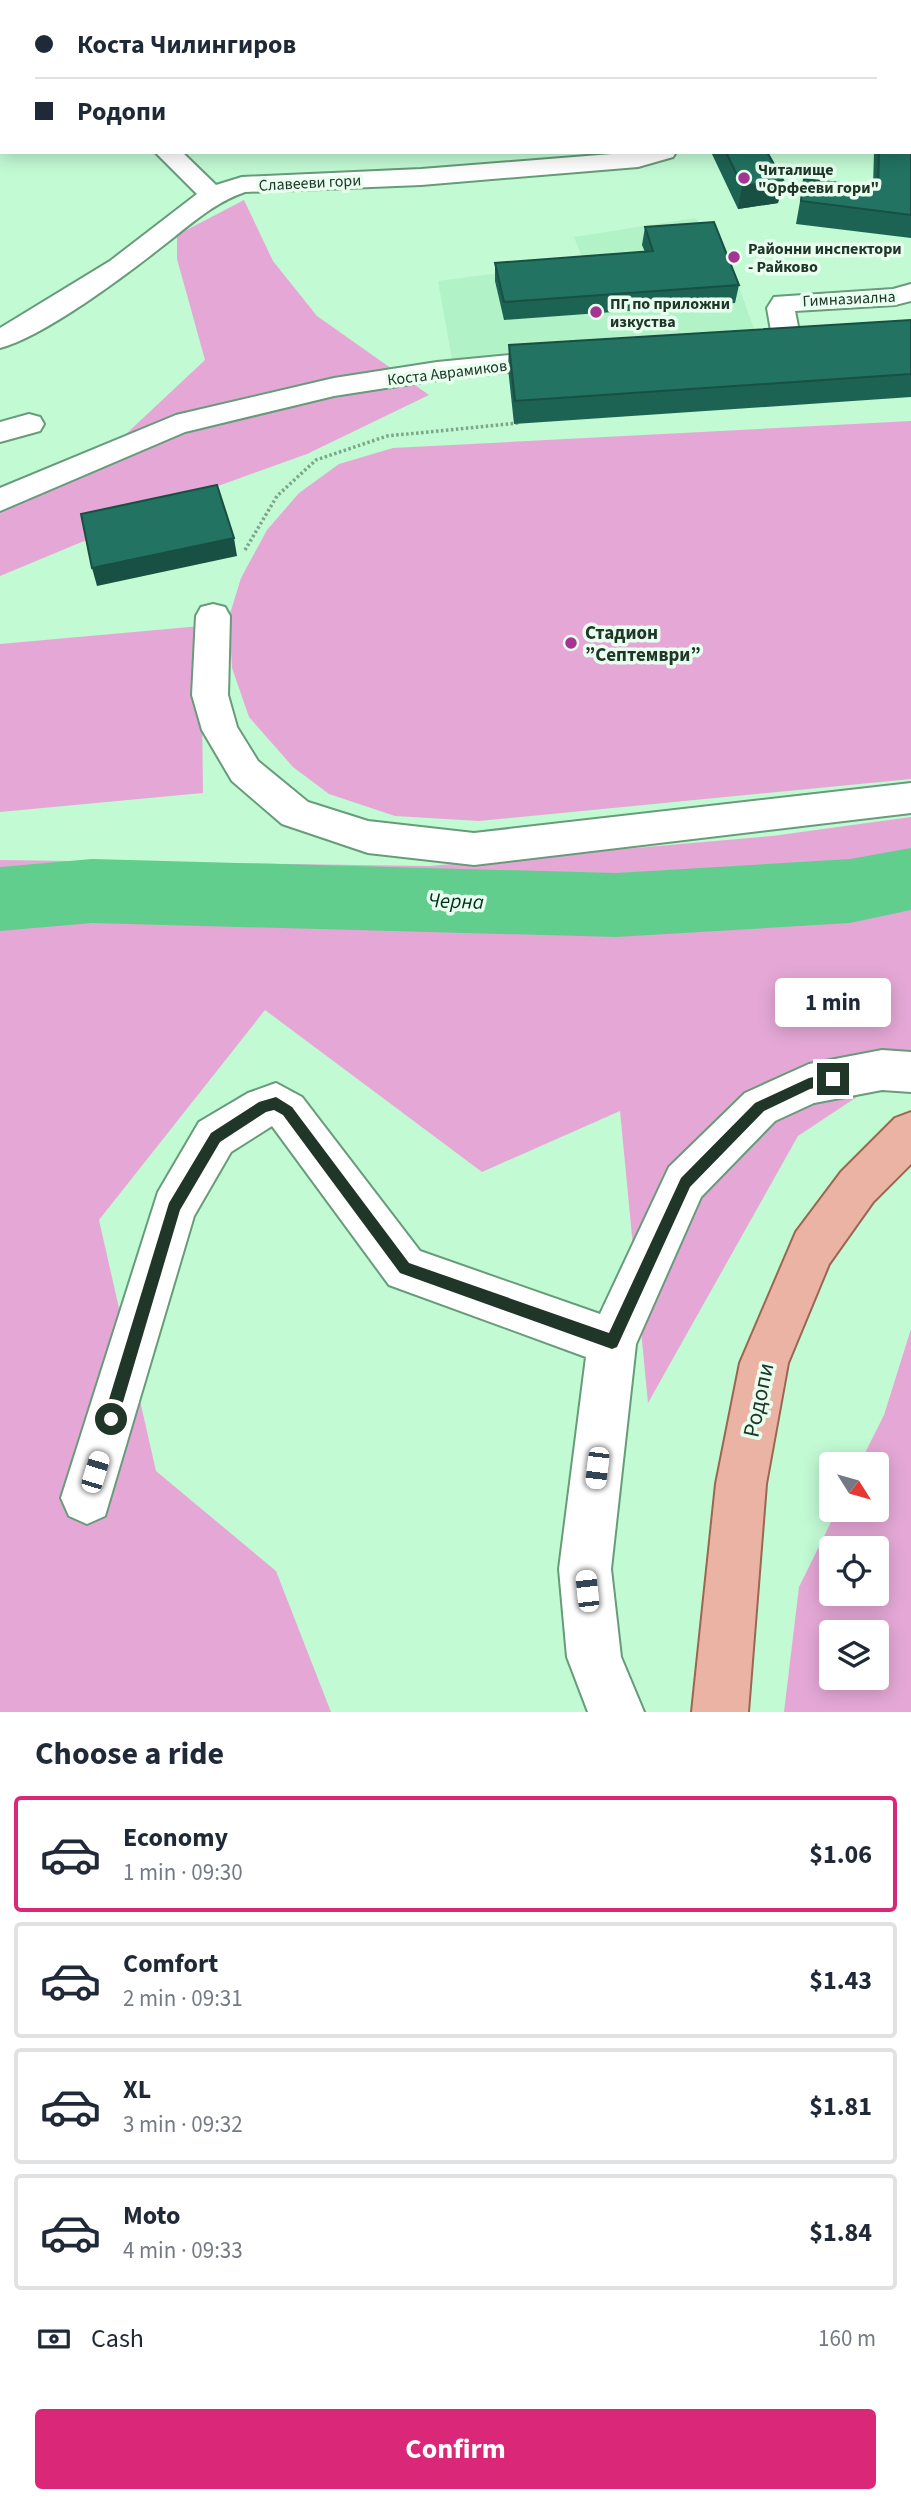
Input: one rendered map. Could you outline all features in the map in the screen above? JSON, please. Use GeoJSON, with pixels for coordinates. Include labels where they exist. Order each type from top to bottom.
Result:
{"type":"FeatureCollection","features":[{"type":"Feature","properties":{"kind":"main road","name":"Родопи"},"geometry":{"type":"LineString","coordinates":[[720,1712],[741,1484],[764,1363],[812,1248],[857,1187],[911,1133]]}},
{"type":"Feature","properties":{"kind":"street"},"geometry":{"type":"LineString","coordinates":[[169,154],[212,195]]}},
{"type":"Feature","properties":{"kind":"street","name":"Славееви гори"},"geometry":{"type":"LineString","coordinates":[[0,339],[41,317],[120,267],[212,195],[242,185],[421,177],[638,160],[658,154]]}},
{"type":"Feature","properties":{"kind":"street","name":"Гимназиална"},"geometry":{"type":"LineString","coordinates":[[787,342],[781,308],[784,303],[894,297],[911,292]]}},
{"type":"Feature","properties":{"kind":"street","name":"Коста Аврамиков"},"geometry":{"type":"LineString","coordinates":[[0,500],[176,425],[334,387],[444,370],[582,358]]}},
{"type":"Feature","properties":{"kind":"street"},"geometry":{"type":"LineString","coordinates":[[0,432],[29,424]]}},
{"type":"Feature","properties":{"kind":"street"},"geometry":{"type":"LineString","coordinates":[[213,616],[210,695],[220,730],[245,771],[295,814],[368,837],[474,849],[911,798]]}},
{"type":"Feature","properties":{"kind":"street"},"geometry":{"type":"LineString","coordinates":[[616,1712],[594,1657],[585,1569],[612,1342],[685,1182],[760,1107],[809,1084],[882,1070],[911,1072]]}},
{"type":"Feature","properties":{"kind":"street"},"geometry":{"type":"LineString","coordinates":[[87,1498],[174,1208],[215,1137],[263,1107],[276,1103],[287,1111],[405,1269],[612,1342]]}},
{"type":"Feature","properties":{"kind":"path"},"geometry":{"type":"LineString","coordinates":[[245,550],[277,496],[316,460],[387,436],[526,423]]}},
{"type":"Feature","properties":{"kind":"shaded area"},"geometry":{"type":"Polygon","coordinates":[[[244,200],[273,261],[317,316],[429,395],[307,454],[207,490],[0,576],[0,497],[110,449],[205,360],[177,259],[177,235],[244,200]]]}},
{"type":"Feature","properties":{"kind":"shaded area","name":"ПГ по приложни изкуства"},"geometry":{"type":"Polygon","coordinates":[[[695,218],[725,248],[759,343],[453,365],[438,281],[584,262],[574,237],[695,218]]]}},
{"type":"Feature","properties":{"kind":"shaded area","name":"Стадион ”Септември”"},"geometry":{"type":"Polygon","coordinates":[[[911,421],[911,779],[479,821],[395,816],[329,794],[293,767],[249,717],[232,668],[229,617],[241,578],[267,530],[299,493],[339,464],[393,448],[911,421]]]}},
{"type":"Feature","properties":{"kind":"shaded area"},"geometry":{"type":"Polygon","coordinates":[[[201,626],[203,793],[0,812],[0,644],[201,626]]]}},
{"type":"Feature","properties":{"kind":"shaded area"},"geometry":{"type":"Polygon","coordinates":[[[911,817],[911,1061],[798,1136],[648,1403],[620,1111],[482,1172],[265,1010],[99,1220],[156,1471],[276,1571],[331,1712],[0,1712],[0,860],[429,866],[772,836],[911,817]]]}},
{"type":"Feature","properties":{"kind":"shaded area"},"geometry":{"type":"Polygon","coordinates":[[[911,1329],[911,1712],[784,1712],[799,1587],[819,1546],[819,1606],[889,1606],[889,1536],[824,1536],[831,1522],[889,1522],[889,1452],[866,1452],[884,1415],[911,1329]]]}},
{"type":"Feature","properties":{"kind":"building"},"geometry":{"type":"Polygon","coordinates":[[[727,154],[768,154],[783,180],[742,186],[727,154]]]}},
{"type":"Feature","properties":{"kind":"building"},"geometry":{"type":"Polygon","coordinates":[[[879,154],[911,154],[911,215],[801,201],[804,179],[878,187],[879,154]]]}},
{"type":"Feature","properties":{"kind":"building"},"geometry":{"type":"Polygon","coordinates":[[[714,222],[739,285],[504,302],[495,263],[653,251],[645,227],[714,222]]]}},
{"type":"Feature","properties":{"kind":"building"},"geometry":{"type":"Polygon","coordinates":[[[911,320],[911,374],[515,401],[509,345],[911,320]]]}},
{"type":"Feature","properties":{"kind":"building"},"geometry":{"type":"Polygon","coordinates":[[[217,485],[234,538],[92,568],[81,514],[217,485]]]}},
{"type":"Feature","properties":{"kind":"waterway","name":"Черна"},"geometry":{"type":"LineString","coordinates":[[0,899],[92,891],[616,905],[850,891],[911,879]]}},
{"type":"Feature","properties":{"kind":"place","name":"Читалище \"Орфееви гори\""},"geometry":{"type":"Point","coordinates":[744,178]}},
{"type":"Feature","properties":{"kind":"place","name":"Районни инспектори - Райково"},"geometry":{"type":"Point","coordinates":[734,257]}},
{"type":"Feature","properties":{"kind":"place","name":"ПГ по приложни изкуства"},"geometry":{"type":"Point","coordinates":[596,312]}},
{"type":"Feature","properties":{"kind":"place","name":"Стадион ”Септември”"},"geometry":{"type":"Point","coordinates":[571,643]}},
{"type":"Feature","properties":{"kind":"route"},"geometry":{"type":"LineString","coordinates":[[111,1419],[174,1208],[215,1137],[263,1107],[276,1103],[287,1111],[405,1269],[612,1342],[685,1182],[760,1107],[809,1084],[833,1079]]}}]}
